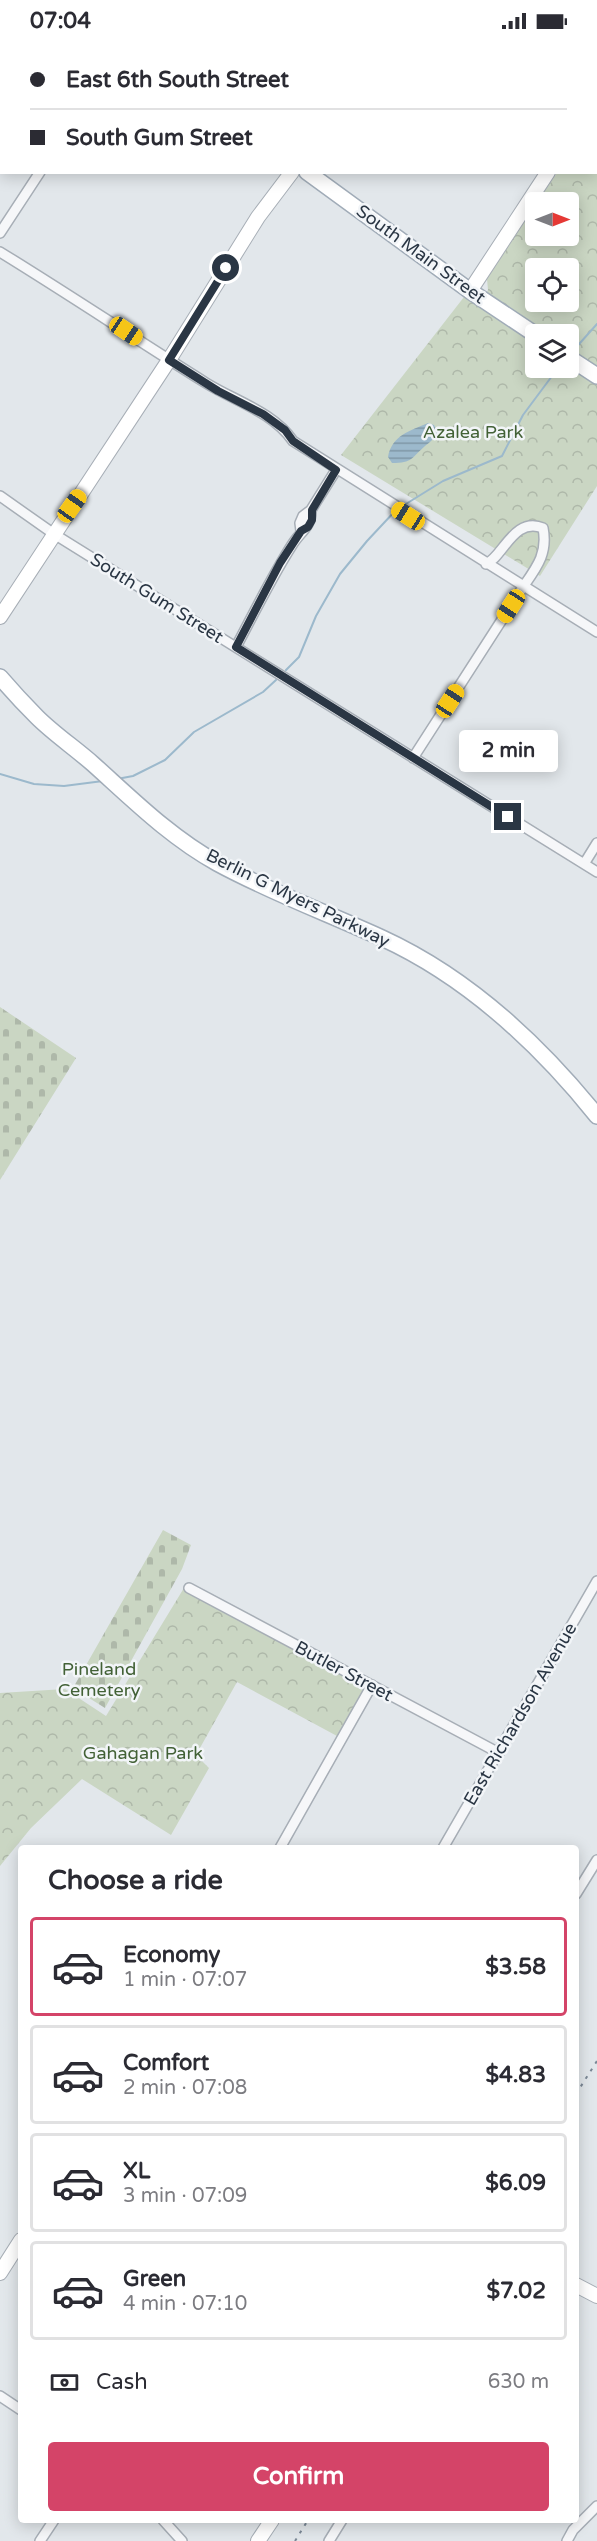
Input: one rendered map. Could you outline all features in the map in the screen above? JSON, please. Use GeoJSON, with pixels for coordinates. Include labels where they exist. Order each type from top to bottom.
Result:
{"type":"FeatureCollection","features":[{"type":"Feature","properties":{"kind":"main road","name":"South Main Street"},"geometry":{"type":"LineString","coordinates":[[310,174],[470,291],[525,328]]}},
{"type":"Feature","properties":{"kind":"main road"},"geometry":{"type":"LineString","coordinates":[[579,364],[597,376]]}},
{"type":"Feature","properties":{"kind":"main road","name":"Berlin G Myers Parkway"},"geometry":{"type":"LineString","coordinates":[[0,677],[38,718],[127,798],[216,862],[383,938],[434,967],[506,1020],[568,1081],[597,1116]]}},
{"type":"Feature","properties":{"kind":"street"},"geometry":{"type":"LineString","coordinates":[[0,233],[39,174]]}},
{"type":"Feature","properties":{"kind":"street"},"geometry":{"type":"LineString","coordinates":[[0,617],[169,360],[258,217],[290,174]]}},
{"type":"Feature","properties":{"kind":"street"},"geometry":{"type":"LineString","coordinates":[[470,291],[547,174]]}},
{"type":"Feature","properties":{"kind":"street"},"geometry":{"type":"LineString","coordinates":[[0,252],[218,391],[263,414],[285,430],[293,441],[336,470],[597,632]]}},
{"type":"Feature","properties":{"kind":"street"},"geometry":{"type":"LineString","coordinates":[[236,647],[280,563],[301,531],[308,527],[312,520],[312,510],[336,470]]}},
{"type":"Feature","properties":{"kind":"street","name":"South Gum Street"},"geometry":{"type":"LineString","coordinates":[[0,496],[54,534],[597,872]]}},
{"type":"Feature","properties":{"kind":"street"},"geometry":{"type":"LineString","coordinates":[[413,758],[541,562],[544,546],[543,528],[530,526],[523,529],[510,538],[492,561],[486,564]]}},
{"type":"Feature","properties":{"kind":"street"},"geometry":{"type":"LineString","coordinates":[[584,864],[597,843]]}},
{"type":"Feature","properties":{"kind":"street","name":"East Richardson Avenue"},"geometry":{"type":"LineString","coordinates":[[445,1845],[597,1581]]}},
{"type":"Feature","properties":{"kind":"street","name":"Butler Street"},"geometry":{"type":"LineString","coordinates":[[189,1588],[499,1753]]}},
{"type":"Feature","properties":{"kind":"street"},"geometry":{"type":"LineString","coordinates":[[282,1845],[372,1685]]}},
{"type":"Feature","properties":{"kind":"street"},"geometry":{"type":"LineString","coordinates":[[579,1889],[597,1860]]}},
{"type":"Feature","properties":{"kind":"street"},"geometry":{"type":"LineString","coordinates":[[0,2272],[18,2245]]}},
{"type":"Feature","properties":{"kind":"street"},"geometry":{"type":"LineString","coordinates":[[579,2287],[597,2296]]}},
{"type":"Feature","properties":{"kind":"street"},"geometry":{"type":"LineString","coordinates":[[0,2396],[18,2408]]}},
{"type":"Feature","properties":{"kind":"street"},"geometry":{"type":"LineString","coordinates":[[567,2541],[573,2529],[597,2506]]}},
{"type":"Feature","properties":{"kind":"street"},"geometry":{"type":"LineString","coordinates":[[40,2541],[52,2523]]}},
{"type":"Feature","properties":{"kind":"street"},"geometry":{"type":"LineString","coordinates":[[166,2523],[182,2541]]}},
{"type":"Feature","properties":{"kind":"street"},"geometry":{"type":"LineString","coordinates":[[258,2541],[270,2523]]}},
{"type":"Feature","properties":{"kind":"street"},"geometry":{"type":"LineString","coordinates":[[329,2541],[340,2523]]}},
{"type":"Feature","properties":{"kind":"green space","name":"Azalea Park"},"geometry":{"type":"Polygon","coordinates":[[[556,174],[597,174],[597,486],[540,576],[341,455],[464,297],[480,305],[488,290],[487,279],[525,220],[525,246],[579,246],[579,192],[544,192],[556,174]]]}},
{"type":"Feature","properties":{"kind":"green space"},"geometry":{"type":"Polygon","coordinates":[[[0,1007],[76,1058],[0,1180],[0,1007]]]}},
{"type":"Feature","properties":{"kind":"green space","name":"Pineland Cemetery"},"geometry":{"type":"Polygon","coordinates":[[[163,1530],[191,1545],[182,1569],[105,1708],[73,1688],[163,1530]]]}},
{"type":"Feature","properties":{"kind":"green space","name":"Gahagan Park"},"geometry":{"type":"Polygon","coordinates":[[[187,1583],[365,1687],[337,1736],[237,1682],[196,1755],[209,1768],[171,1835],[82,1779],[31,1828],[0,1866],[0,1693],[65,1689],[106,1716],[187,1583]]]}},
{"type":"Feature","properties":{"kind":"water"},"geometry":{"type":"Polygon","coordinates":[[[428,423],[434,425],[438,433],[435,437],[411,459],[392,463],[388,457],[393,444],[408,431],[428,423]]]}},
{"type":"Feature","properties":{"kind":"waterway"},"geometry":{"type":"LineString","coordinates":[[579,344],[597,324]]}},
{"type":"Feature","properties":{"kind":"waterway"},"geometry":{"type":"LineString","coordinates":[[401,507],[443,481],[502,456],[523,415],[551,378]]}},
{"type":"Feature","properties":{"kind":"waterway"},"geometry":{"type":"LineString","coordinates":[[286,670],[299,657],[316,616],[340,574],[396,510]]}},
{"type":"Feature","properties":{"kind":"waterway"},"geometry":{"type":"LineString","coordinates":[[117,779],[133,776],[165,760],[194,732],[263,692],[276,680]]}},
{"type":"Feature","properties":{"kind":"waterway"},"geometry":{"type":"LineString","coordinates":[[0,774],[34,784],[64,786],[103,781]]}},
{"type":"Feature","properties":{"kind":"railway"},"geometry":{"type":"LineString","coordinates":[[579,2089],[597,2061]]}},
{"type":"Feature","properties":{"kind":"railway"},"geometry":{"type":"LineString","coordinates":[[295,2541],[306,2523]]}},
{"type":"Feature","properties":{"kind":"route"},"geometry":{"type":"LineString","coordinates":[[226,268],[169,360],[218,391],[263,414],[285,430],[293,441],[336,470],[312,510],[312,520],[308,527],[301,531],[280,563],[236,647],[508,817]]}}]}
